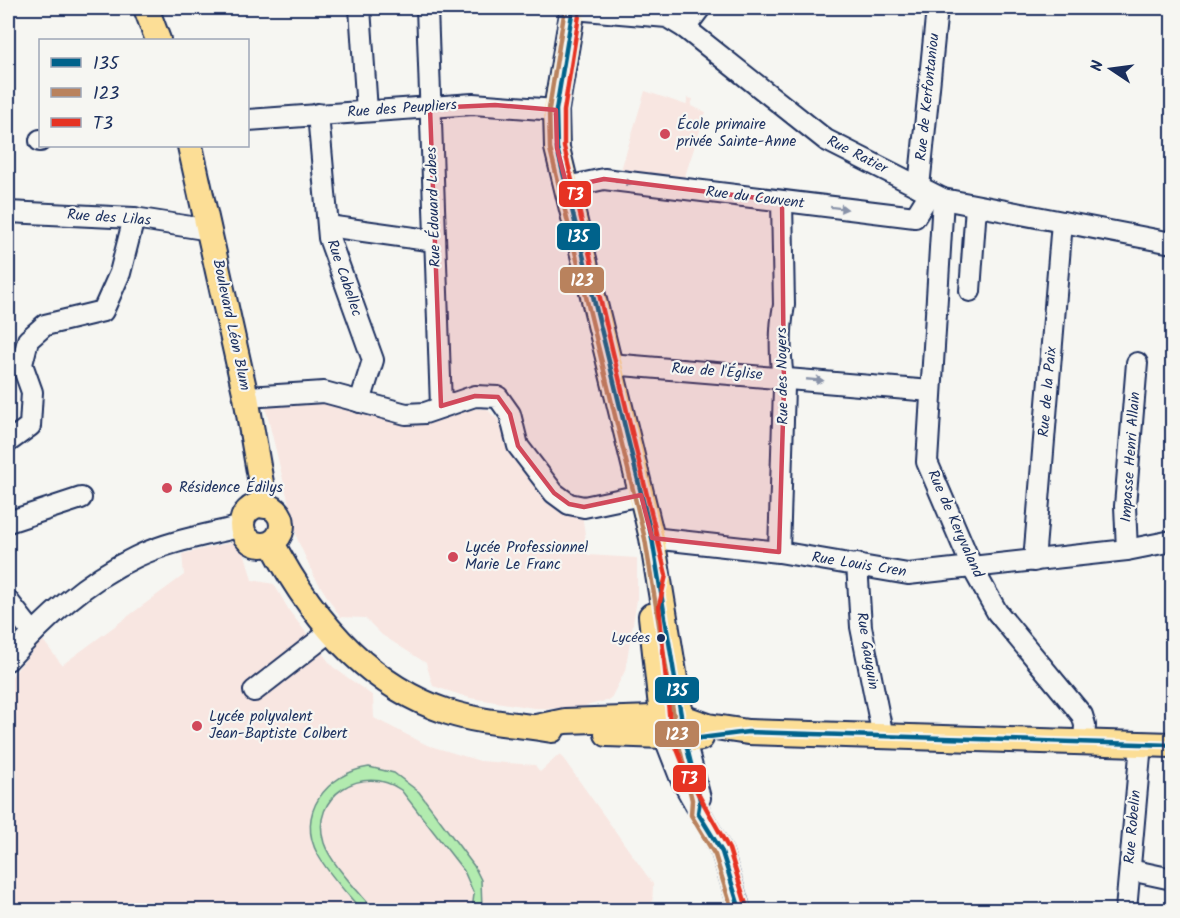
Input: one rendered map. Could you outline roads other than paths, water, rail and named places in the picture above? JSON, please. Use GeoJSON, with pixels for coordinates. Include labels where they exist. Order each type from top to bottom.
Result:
{"type":"FeatureCollection","features":[{"type":"Feature","properties":{"kind":"main road"},"geometry":{"type":"LineString","coordinates":[[146,8],[158,39]]}},
{"type":"Feature","properties":{"kind":"main road"},"geometry":{"type":"LineString","coordinates":[[573,8],[556,111],[557,148],[652,538],[659,576],[673,728]]}},
{"type":"Feature","properties":{"kind":"main road","name":"Boulevard Léon Blum"},"geometry":{"type":"LineString","coordinates":[[190,147],[246,397],[265,506]]}},
{"type":"Feature","properties":{"kind":"main road"},"geometry":{"type":"LineString","coordinates":[[265,506],[277,512],[282,525],[277,538],[272,543],[255,544],[246,537],[243,526],[249,511],[265,506]]}},
{"type":"Feature","properties":{"kind":"main road"},"geometry":{"type":"LineString","coordinates":[[272,543],[287,572],[330,632],[393,687],[447,711],[493,723],[536,727],[565,721],[748,732],[1173,745]]}},
{"type":"Feature","properties":{"kind":"street"},"geometry":{"type":"LineString","coordinates":[[360,8],[367,111]]}},
{"type":"Feature","properties":{"kind":"street","name":"Rue Édouard Labes"},"geometry":{"type":"LineString","coordinates":[[427,8],[441,406]]}},
{"type":"Feature","properties":{"kind":"street","name":"Rue Ratier"},"geometry":{"type":"LineString","coordinates":[[573,8],[667,17],[685,28],[826,140],[931,193],[976,206],[1173,243]]}},
{"type":"Feature","properties":{"kind":"street"},"geometry":{"type":"LineString","coordinates":[[685,28],[700,8]]}},
{"type":"Feature","properties":{"kind":"street","name":"Rue de Kerfontaniou"},"geometry":{"type":"LineString","coordinates":[[931,193],[937,8]]}},
{"type":"Feature","properties":{"kind":"street","name":"Rue des Peupliers"},"geometry":{"type":"LineString","coordinates":[[249,120],[484,104],[556,111]]}},
{"type":"Feature","properties":{"kind":"street","name":"Rue Cabellec"},"geometry":{"type":"LineString","coordinates":[[318,114],[329,238],[373,360],[360,402]]}},
{"type":"Feature","properties":{"kind":"street","name":"Rue du Couvent"},"geometry":{"type":"LineString","coordinates":[[567,187],[604,179],[915,217],[931,193]]}},
{"type":"Feature","properties":{"kind":"street","name":"Rue de Keryvaland"},"geometry":{"type":"LineString","coordinates":[[931,193],[931,391],[927,462],[972,567],[997,612],[1082,715],[1085,725],[1084,743]]}},
{"type":"Feature","properties":{"kind":"street","name":"Rue des Noyers"},"geometry":{"type":"LineString","coordinates":[[779,552],[779,483],[783,465],[782,201]]}},
{"type":"Feature","properties":{"kind":"street"},"geometry":{"type":"LineString","coordinates":[[970,291],[976,206]]}},
{"type":"Feature","properties":{"kind":"street","name":"Rue des Lilas"},"geometry":{"type":"LineString","coordinates":[[8,212],[134,218],[210,230]]}},
{"type":"Feature","properties":{"kind":"street"},"geometry":{"type":"LineString","coordinates":[[8,442],[30,426],[32,392],[22,364],[28,340],[45,324],[103,312],[120,273],[134,218]]}},
{"type":"Feature","properties":{"kind":"street","name":"Rue de la Paix"},"geometry":{"type":"LineString","coordinates":[[1034,561],[1062,222]]}},
{"type":"Feature","properties":{"kind":"street"},"geometry":{"type":"LineString","coordinates":[[328,226],[435,241]]}},
{"type":"Feature","properties":{"kind":"street","name":"Impasse Henri Allain"},"geometry":{"type":"LineString","coordinates":[[1127,550],[1125,506],[1137,363]]}},
{"type":"Feature","properties":{"kind":"street","name":"Rue de l'Église"},"geometry":{"type":"LineString","coordinates":[[610,364],[931,391]]}},
{"type":"Feature","properties":{"kind":"street"},"geometry":{"type":"LineString","coordinates":[[246,397],[324,392],[406,414],[425,413],[475,396],[498,397],[510,414],[518,446],[554,493],[569,504],[584,507],[641,495]]}},
{"type":"Feature","properties":{"kind":"street"},"geometry":{"type":"LineString","coordinates":[[8,522],[81,498]]}},
{"type":"Feature","properties":{"kind":"street"},"geometry":{"type":"LineString","coordinates":[[8,660],[64,603],[137,556],[184,540],[243,526]]}},
{"type":"Feature","properties":{"kind":"street","name":"Rue Louis Cren"},"geometry":{"type":"LineString","coordinates":[[652,538],[779,552],[908,574],[1127,550],[1173,541]]}},
{"type":"Feature","properties":{"kind":"street","name":"Rue Gauguin"},"geometry":{"type":"LineString","coordinates":[[857,564],[861,627],[883,737]]}},
{"type":"Feature","properties":{"kind":"street"},"geometry":{"type":"LineString","coordinates":[[8,602],[33,633]]}},
{"type":"Feature","properties":{"kind":"street"},"geometry":{"type":"LineString","coordinates":[[254,691],[330,632]]}},
{"type":"Feature","properties":{"kind":"street"},"geometry":{"type":"LineString","coordinates":[[673,728],[700,800],[698,813],[723,852],[740,910]]}},
{"type":"Feature","properties":{"kind":"street","name":"Rue Robelin"},"geometry":{"type":"LineString","coordinates":[[1126,910],[1141,744]]}},
{"type":"Feature","properties":{"kind":"street"},"geometry":{"type":"LineString","coordinates":[[1130,870],[1173,879]]}},
{"type":"Feature","properties":{"kind":"place","name":"École primaire privée Sainte-Anne"},"geometry":{"type":"Point","coordinates":[665,134]}},
{"type":"Feature","properties":{"kind":"place","name":"Résidence Édilys"},"geometry":{"type":"Point","coordinates":[167,488]}},
{"type":"Feature","properties":{"kind":"place","name":"Lycée Professionnel Marie Le Franc"},"geometry":{"type":"Point","coordinates":[453,557]}},
{"type":"Feature","properties":{"kind":"place","name":"Lycées"},"geometry":{"type":"Point","coordinates":[661,638]}},
{"type":"Feature","properties":{"kind":"place","name":"Lycée polyvalent Jean-Baptiste Colbert"},"geometry":{"type":"Point","coordinates":[197,726]}}]}
